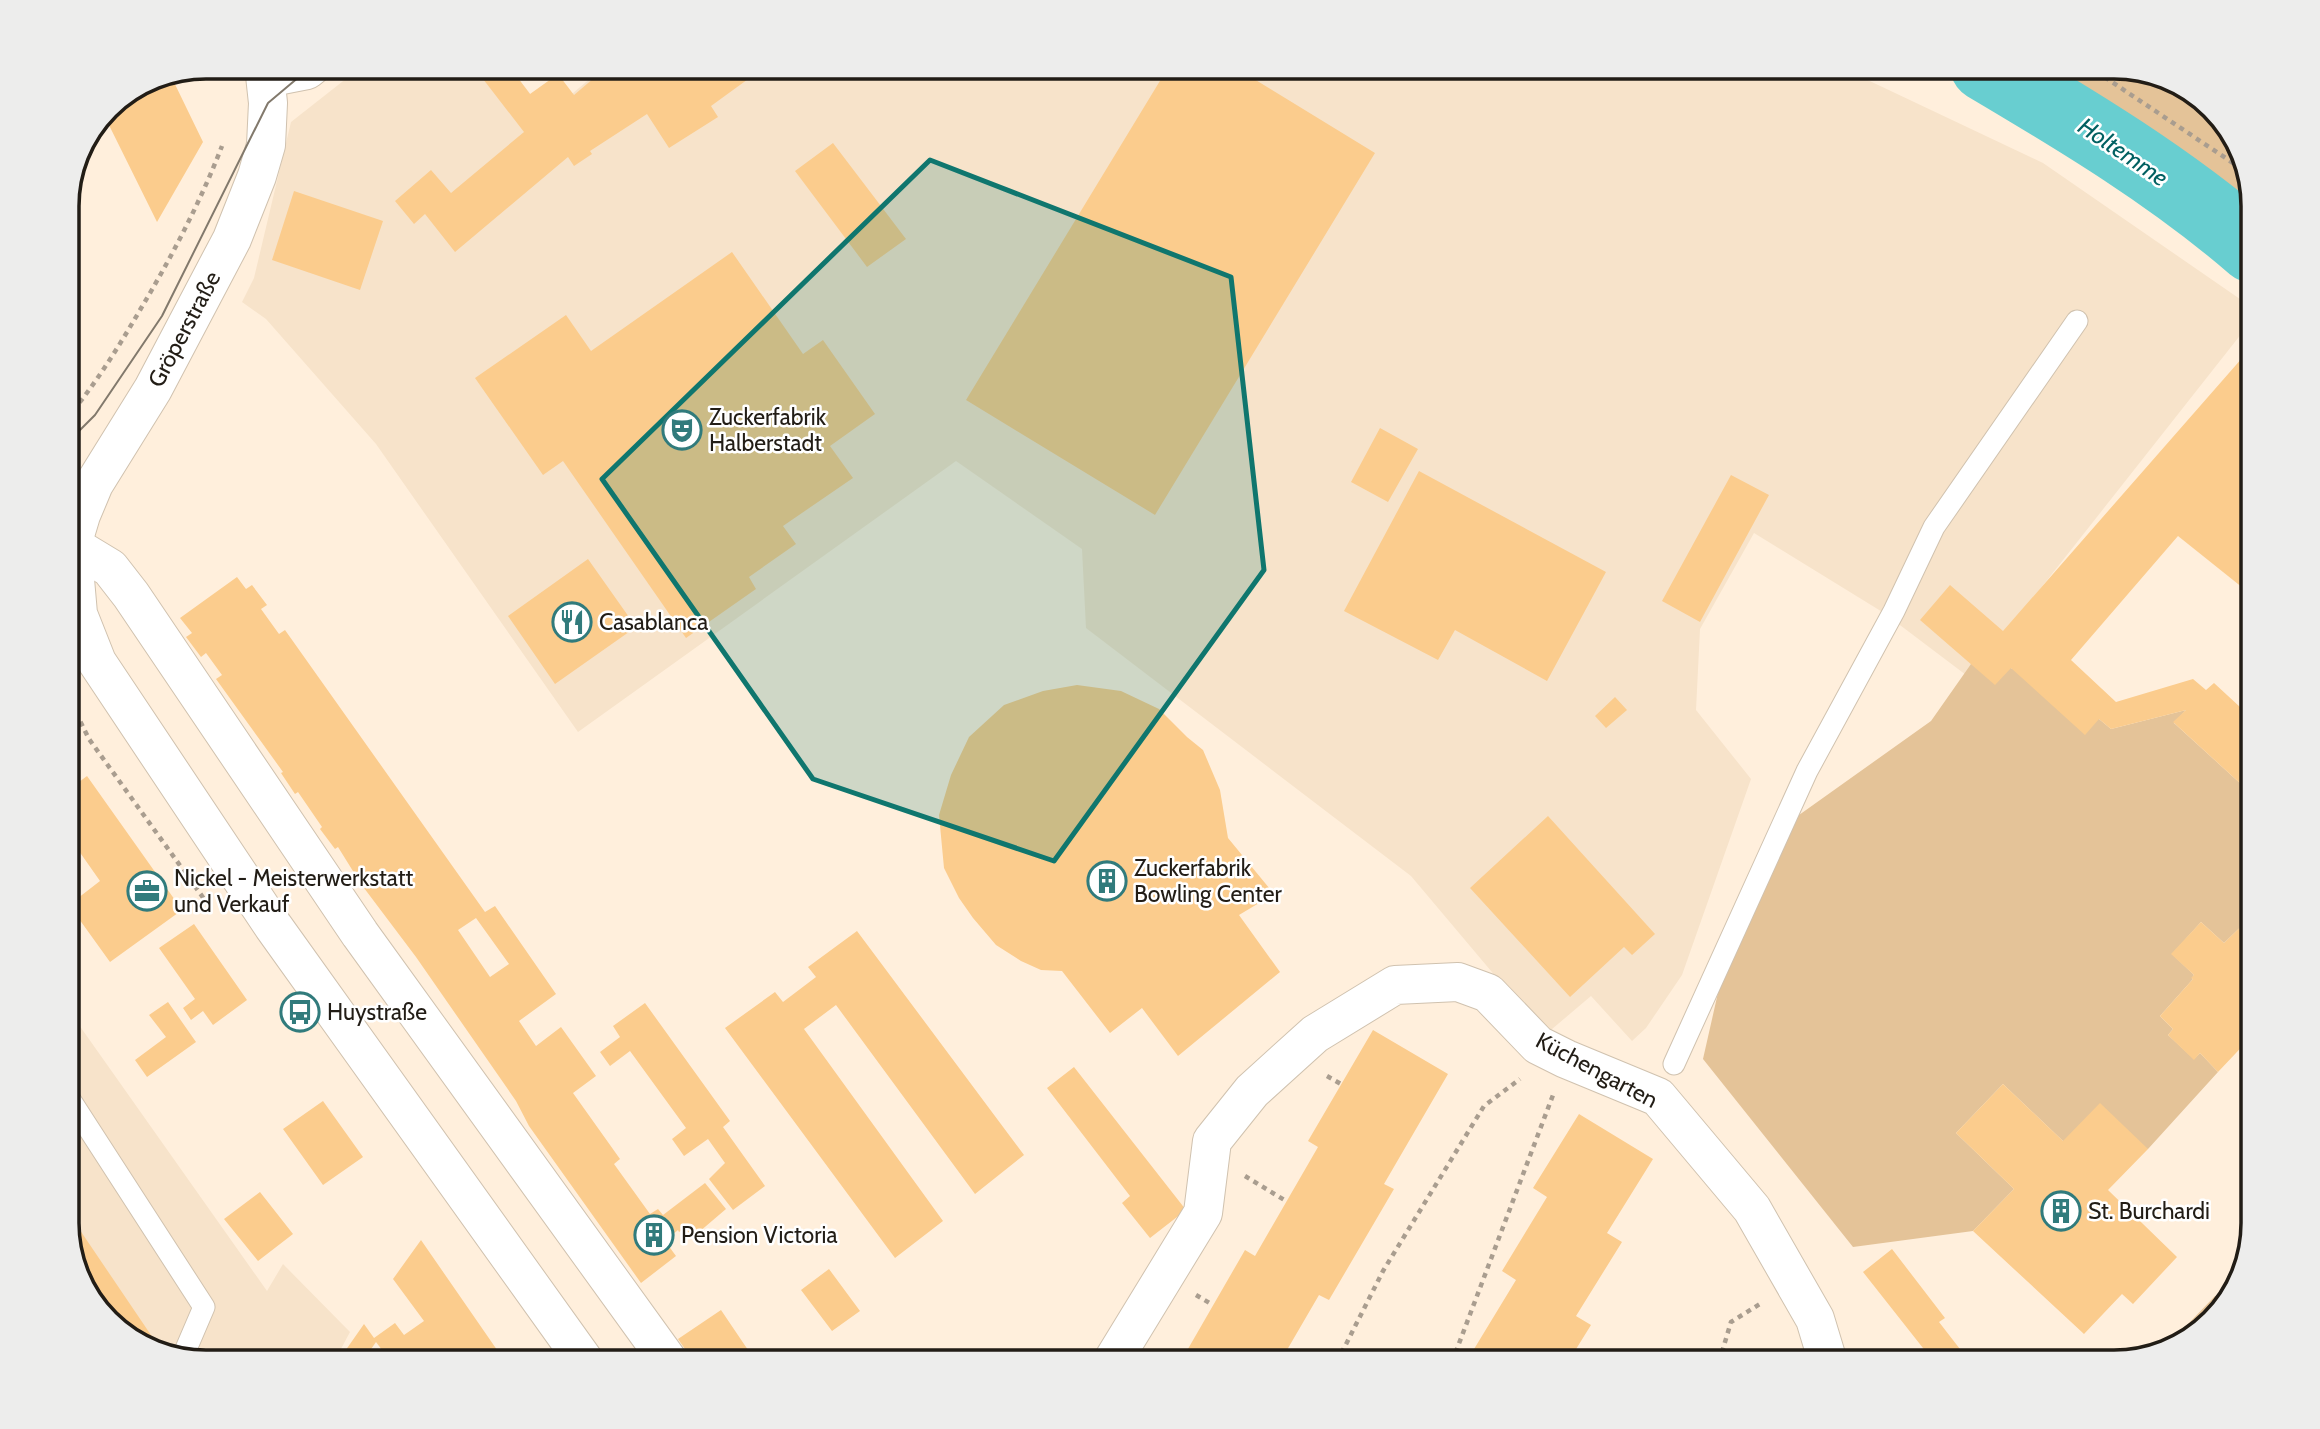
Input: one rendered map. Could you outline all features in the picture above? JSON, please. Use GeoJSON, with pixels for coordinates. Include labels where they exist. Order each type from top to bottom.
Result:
{"type":"FeatureCollection","features":[{"type":"Feature","properties":{"kind":"street","name":"Gröperstraße"},"geometry":{"type":"LineString","coordinates":[[79,522],[94,484],[153,389],[232,239],[266,145],[266,83]]}},
{"type":"Feature","properties":{"kind":"street"},"geometry":{"type":"LineString","coordinates":[[79,549],[110,568],[131,595],[360,934],[660,1350]]}},
{"type":"Feature","properties":{"kind":"street"},"geometry":{"type":"LineString","coordinates":[[79,617],[97,662],[273,926],[576,1350]]}},
{"type":"Feature","properties":{"kind":"street","name":"Küchengarten"},"geometry":{"type":"LineString","coordinates":[[1120,1350],[1203,1213],[1212,1141],[1252,1091],[1315,1034],[1395,985],[1458,982],[1488,993],[1538,1045],[1658,1097],[1752,1209],[1815,1319],[1824,1350]]}},
{"type":"Feature","properties":{"kind":"lane"},"geometry":{"type":"LineString","coordinates":[[1674,1063],[1807,771],[1894,611],[1934,527],[2077,321]]}},
{"type":"Feature","properties":{"kind":"lane"},"geometry":{"type":"LineString","coordinates":[[79,1114],[204,1307],[186,1348]]}},
{"type":"Feature","properties":{"kind":"path"},"geometry":{"type":"LineString","coordinates":[[2107,79],[2235,164]]}},
{"type":"Feature","properties":{"kind":"path"},"geometry":{"type":"LineString","coordinates":[[79,404],[113,357],[169,259],[224,141]]}},
{"type":"Feature","properties":{"kind":"path"},"geometry":{"type":"LineString","coordinates":[[1343,1350],[1383,1270],[1484,1106],[1560,1056]]}},
{"type":"Feature","properties":{"kind":"path"},"geometry":{"type":"LineString","coordinates":[[1457,1350],[1560,1056]]}},
{"type":"Feature","properties":{"kind":"path"},"geometry":{"type":"LineString","coordinates":[[1723,1350],[1731,1322],[1794,1282]]}},
{"type":"Feature","properties":{"kind":"highlighted area"},"geometry":{"type":"Polygon","coordinates":[[[930,160],[1231,277],[1264,570],[1054,861],[813,779],[602,479],[930,160]]]}},
{"type":"Feature","properties":{"kind":"shaded area"},"geometry":{"type":"Polygon","coordinates":[[[346,79],[518,79],[547,115],[590,79],[1865,79],[2043,163],[2241,300],[2241,334],[1970,678],[1884,613],[1754,533],[1700,629],[1696,710],[1751,779],[1682,975],[1646,1028],[1632,1041],[1591,996],[1545,1035],[1411,876],[1086,628],[1082,549],[956,461],[578,732],[376,444],[266,319],[242,302],[254,278],[291,122],[346,79]]]}},
{"type":"Feature","properties":{"kind":"shaded area"},"geometry":{"type":"Polygon","coordinates":[[[2069,79],[2131,80],[2163,88],[2185,100],[2210,122],[2220,135],[2235,165],[2241,198],[2089,90],[2069,79]]]}},
{"type":"Feature","properties":{"kind":"shaded area"},"geometry":{"type":"Polygon","coordinates":[[[1971,664],[2011,668],[2099,719],[2111,729],[2186,710],[2174,723],[2241,784],[2241,927],[2224,943],[2201,922],[2172,954],[2194,975],[2160,1016],[2173,1029],[2168,1035],[2194,1059],[2200,1053],[2218,1072],[2148,1149],[2063,1141],[2003,1084],[1956,1133],[2014,1189],[1973,1231],[1853,1247],[1703,1059],[1722,975],[1792,820],[1931,721],[1971,664]]]}},
{"type":"Feature","properties":{"kind":"shaded area"},"geometry":{"type":"Polygon","coordinates":[[[79,1025],[267,1291],[283,1264],[350,1332],[340,1350],[189,1349],[157,1341],[142,1333],[128,1324],[105,1301],[85,1264],[79,1231],[79,1025]]]}},
{"type":"Feature","properties":{"kind":"shaded area"},"geometry":{"type":"Polygon","coordinates":[[[2215,1296],[2217,1298],[2204,1313],[2182,1331],[2215,1296]]]}},
{"type":"Feature","properties":{"kind":"building"},"geometry":{"type":"Polygon","coordinates":[[[483,79],[519,79],[530,94],[551,79],[562,79],[574,95],[593,79],[748,79],[711,106],[718,117],[669,148],[647,114],[590,151],[592,154],[574,166],[568,157],[455,252],[425,214],[414,224],[395,201],[431,170],[451,193],[524,132],[483,79]]]}},
{"type":"Feature","properties":{"kind":"building"},"geometry":{"type":"Polygon","coordinates":[[[1161,79],[1254,79],[1375,153],[1155,515],[966,400],[1161,79]]]}},
{"type":"Feature","properties":{"kind":"building"},"geometry":{"type":"Polygon","coordinates":[[[174,83],[203,142],[157,222],[108,124],[135,100],[174,83]]]}},
{"type":"Feature","properties":{"kind":"building"},"geometry":{"type":"Polygon","coordinates":[[[833,143],[906,239],[867,267],[795,171],[833,143]]]}},
{"type":"Feature","properties":{"kind":"building"},"geometry":{"type":"Polygon","coordinates":[[[294,191],[383,221],[360,290],[272,260],[294,191]]]}},
{"type":"Feature","properties":{"kind":"building","name":"Zuckerfabrik Halberstadt"},"geometry":{"type":"Polygon","coordinates":[[[732,252],[803,354],[823,340],[875,414],[830,446],[853,478],[783,526],[796,544],[749,577],[756,589],[686,638],[563,461],[543,475],[475,378],[566,315],[591,351],[732,252]]]}},
{"type":"Feature","properties":{"kind":"building"},"geometry":{"type":"Polygon","coordinates":[[[2241,359],[2241,586],[2178,536],[2071,660],[2116,702],[2193,679],[2206,690],[2214,683],[2241,708],[2241,784],[2173,722],[2186,710],[2111,729],[2099,719],[2085,735],[2011,668],[1995,685],[1920,620],[1950,585],[2003,631],[2241,359]]]}},
{"type":"Feature","properties":{"kind":"building"},"geometry":{"type":"Polygon","coordinates":[[[1380,428],[1418,449],[1388,502],[1351,482],[1380,428]]]}},
{"type":"Feature","properties":{"kind":"building"},"geometry":{"type":"Polygon","coordinates":[[[1419,471],[1606,572],[1547,681],[1455,630],[1438,660],[1344,611],[1419,471]]]}},
{"type":"Feature","properties":{"kind":"building"},"geometry":{"type":"Polygon","coordinates":[[[1731,475],[1769,495],[1700,622],[1662,601],[1731,475]]]}},
{"type":"Feature","properties":{"kind":"building","name":"Casablanca"},"geometry":{"type":"Polygon","coordinates":[[[588,559],[636,627],[555,684],[508,616],[588,559]]]}},
{"type":"Feature","properties":{"kind":"building"},"geometry":{"type":"Polygon","coordinates":[[[237,577],[246,589],[252,585],[267,605],[261,609],[279,634],[285,630],[485,912],[495,906],[556,994],[519,1021],[536,1046],[561,1027],[596,1076],[573,1093],[620,1159],[614,1164],[650,1214],[658,1209],[663,1215],[705,1183],[726,1209],[692,1238],[685,1228],[679,1232],[678,1230],[665,1241],[676,1256],[641,1283],[529,1126],[516,1101],[416,957],[361,884],[338,847],[335,849],[320,829],[322,827],[298,792],[295,794],[281,773],[283,772],[216,679],[222,675],[206,653],[201,657],[186,637],[192,633],[180,618],[237,577]],[[476,918],[458,930],[490,977],[509,964],[476,918]]]}},
{"type":"Feature","properties":{"kind":"building","name":"Zuckerfabrik Bowling Center"},"geometry":{"type":"Polygon","coordinates":[[[1077,685],[1121,691],[1159,709],[1203,750],[1220,790],[1228,838],[1274,894],[1239,915],[1280,972],[1178,1056],[1142,1008],[1110,1033],[1062,971],[1041,970],[996,945],[959,898],[944,868],[939,815],[951,775],[969,737],[1004,705],[1043,691],[1077,685]]]}},
{"type":"Feature","properties":{"kind":"building"},"geometry":{"type":"Polygon","coordinates":[[[1615,697],[1627,710],[1606,728],[1595,716],[1615,697]]]}},
{"type":"Feature","properties":{"kind":"building"},"geometry":{"type":"Polygon","coordinates":[[[87,776],[182,910],[110,962],[79,919],[79,897],[100,881],[79,851],[79,782],[87,776]]]}},
{"type":"Feature","properties":{"kind":"building"},"geometry":{"type":"Polygon","coordinates":[[[1548,816],[1655,934],[1632,955],[1624,947],[1570,997],[1470,888],[1548,816]]]}},
{"type":"Feature","properties":{"kind":"building"},"geometry":{"type":"Polygon","coordinates":[[[2201,922],[2224,943],[2241,927],[2241,1048],[2218,1072],[2200,1053],[2194,1060],[2168,1035],[2173,1029],[2160,1016],[2194,975],[2171,954],[2201,922]]]}},
{"type":"Feature","properties":{"kind":"building"},"geometry":{"type":"Polygon","coordinates":[[[194,924],[247,1000],[213,1025],[203,1011],[191,1020],[183,1008],[195,999],[159,948],[194,924]]]}},
{"type":"Feature","properties":{"kind":"building"},"geometry":{"type":"Polygon","coordinates":[[[857,931],[1024,1155],[975,1194],[836,1005],[804,1029],[943,1221],[895,1258],[725,1028],[775,992],[783,1002],[816,977],[808,967],[857,931]]]}},
{"type":"Feature","properties":{"kind":"building"},"geometry":{"type":"Polygon","coordinates":[[[168,1002],[196,1042],[147,1077],[135,1060],[166,1037],[149,1015],[168,1002]]]}},
{"type":"Feature","properties":{"kind":"building"},"geometry":{"type":"Polygon","coordinates":[[[645,1003],[730,1121],[723,1127],[765,1186],[733,1210],[709,1179],[725,1163],[708,1139],[684,1156],[672,1139],[686,1128],[630,1051],[610,1066],[600,1052],[620,1037],[613,1026],[645,1003]]]}},
{"type":"Feature","properties":{"kind":"building"},"geometry":{"type":"Polygon","coordinates":[[[1373,1030],[1448,1074],[1384,1184],[1394,1189],[1329,1300],[1319,1295],[1287,1350],[1187,1350],[1245,1250],[1255,1256],[1318,1147],[1308,1141],[1373,1030]]]}},
{"type":"Feature","properties":{"kind":"building"},"geometry":{"type":"Polygon","coordinates":[[[1074,1067],[1186,1210],[1150,1238],[1122,1203],[1130,1196],[1047,1088],[1074,1067]]]}},
{"type":"Feature","properties":{"kind":"building","name":"St. Burchardi"},"geometry":{"type":"Polygon","coordinates":[[[2003,1084],[2063,1141],[2100,1103],[2148,1149],[2108,1190],[2177,1257],[2133,1304],[2122,1294],[2084,1334],[1973,1231],[2014,1189],[1956,1133],[2003,1084]]]}},
{"type":"Feature","properties":{"kind":"building"},"geometry":{"type":"Polygon","coordinates":[[[323,1101],[363,1157],[323,1185],[283,1129],[323,1101]]]}},
{"type":"Feature","properties":{"kind":"building"},"geometry":{"type":"Polygon","coordinates":[[[1579,1114],[1653,1159],[1607,1233],[1622,1242],[1576,1316],[1591,1325],[1575,1350],[1473,1350],[1516,1280],[1502,1271],[1547,1197],[1533,1188],[1579,1114]]]}},
{"type":"Feature","properties":{"kind":"building"},"geometry":{"type":"Polygon","coordinates":[[[260,1192],[293,1234],[258,1261],[224,1219],[260,1192]]]}},
{"type":"Feature","properties":{"kind":"building"},"geometry":{"type":"Polygon","coordinates":[[[79,1229],[154,1339],[128,1324],[100,1294],[85,1264],[79,1229]]]}},
{"type":"Feature","properties":{"kind":"building"},"geometry":{"type":"Polygon","coordinates":[[[421,1240],[497,1350],[382,1350],[376,1342],[370,1350],[346,1350],[364,1324],[374,1338],[395,1323],[404,1335],[424,1321],[393,1279],[421,1240]]]}},
{"type":"Feature","properties":{"kind":"building"},"geometry":{"type":"Polygon","coordinates":[[[1892,1249],[1945,1318],[1939,1322],[1961,1350],[1925,1350],[1863,1272],[1892,1249]]]}},
{"type":"Feature","properties":{"kind":"building"},"geometry":{"type":"Polygon","coordinates":[[[829,1269],[860,1311],[832,1331],[801,1290],[829,1269]]]}},
{"type":"Feature","properties":{"kind":"building"},"geometry":{"type":"Polygon","coordinates":[[[721,1310],[749,1350],[686,1350],[678,1339],[721,1310]]]}},
{"type":"Feature","properties":{"kind":"waterway","name":"Holtemme"},"geometry":{"type":"LineString","coordinates":[[2006,79],[2157,174],[2241,238]]}},
{"type":"Feature","properties":{"kind":"tram line"},"geometry":{"type":"LineString","coordinates":[[79,431],[95,415],[162,316],[268,103],[297,79]]}},
{"type":"Feature","properties":{"kind":"place","name":"Zuckerfabrik Halberstadt"},"geometry":{"type":"Point","coordinates":[682,430]}},
{"type":"Feature","properties":{"kind":"place","name":"Casablanca"},"geometry":{"type":"Point","coordinates":[572,622]}},
{"type":"Feature","properties":{"kind":"place","name":"Zuckerfabrik Bowling Center"},"geometry":{"type":"Point","coordinates":[1107,881]}},
{"type":"Feature","properties":{"kind":"place","name":"Nickel - Meisterwerkstatt und Verkauf"},"geometry":{"type":"Point","coordinates":[147,891]}},
{"type":"Feature","properties":{"kind":"place","name":"Huystraße"},"geometry":{"type":"Point","coordinates":[300,1012]}},
{"type":"Feature","properties":{"kind":"place","name":"St. Burchardi"},"geometry":{"type":"Point","coordinates":[2061,1211]}},
{"type":"Feature","properties":{"kind":"place","name":"Pension Victoria"},"geometry":{"type":"Point","coordinates":[654,1235]}}]}
